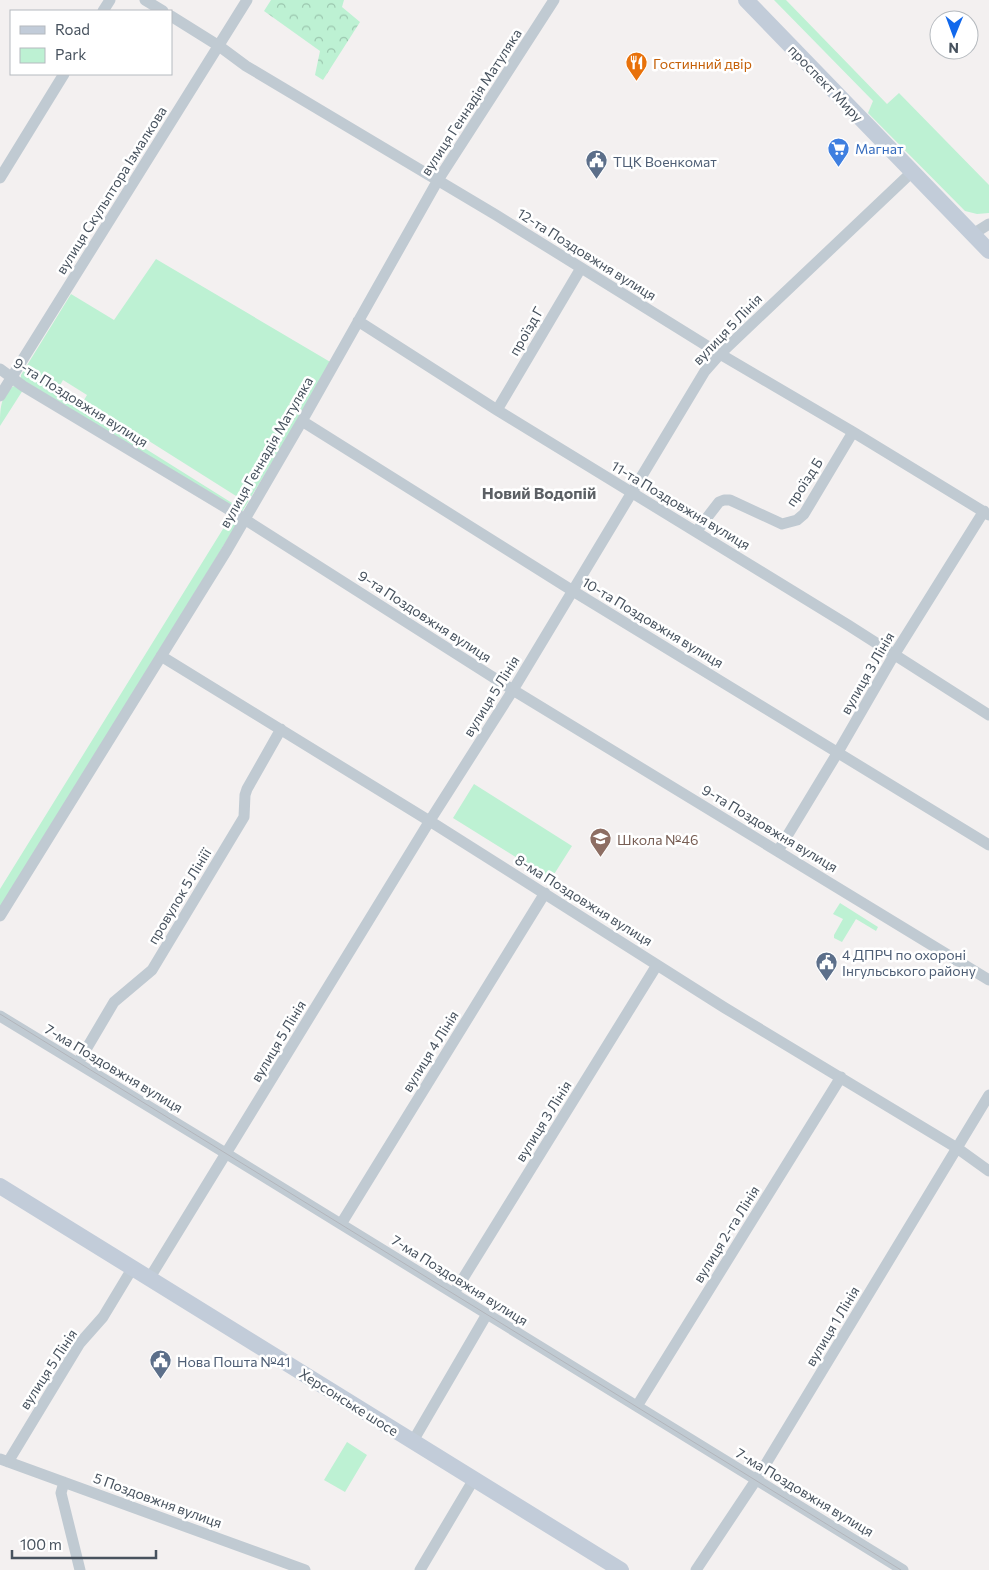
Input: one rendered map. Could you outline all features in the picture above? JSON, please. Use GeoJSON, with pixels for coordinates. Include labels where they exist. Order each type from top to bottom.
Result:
{"type":"FeatureCollection","features":[{"type":"Feature","properties":{"kind":"main road","name":"проспект Миру"},"geometry":{"type":"LineString","coordinates":[[746,0],[989,251]]}},
{"type":"Feature","properties":{"kind":"main road","name":"Херсонське шосе"},"geometry":{"type":"LineString","coordinates":[[0,1186],[149,1280],[621,1570]]}},
{"type":"Feature","properties":{"kind":"street"},"geometry":{"type":"LineString","coordinates":[[145,0],[161,10]]}},
{"type":"Feature","properties":{"kind":"street","name":"вулиця Скульптора Ізмалкова"},"geometry":{"type":"LineString","coordinates":[[0,396],[247,0]]}},
{"type":"Feature","properties":{"kind":"street","name":"вулиця Геннадія Матуляка"},"geometry":{"type":"LineString","coordinates":[[0,916],[245,519],[438,180],[554,0]]}},
{"type":"Feature","properties":{"kind":"street","name":"12-та Поздовжня вулиця"},"geometry":{"type":"LineString","coordinates":[[172,17],[219,46],[246,66],[438,180],[720,354],[986,513]]}},
{"type":"Feature","properties":{"kind":"street"},"geometry":{"type":"LineString","coordinates":[[0,178],[63,75]]}},
{"type":"Feature","properties":{"kind":"street","name":"вулиця 5 Лінія"},"geometry":{"type":"LineString","coordinates":[[149,1280],[429,822],[513,690],[705,371],[720,354],[912,172]]}},
{"type":"Feature","properties":{"kind":"street"},"geometry":{"type":"LineString","coordinates":[[973,234],[989,224]]}},
{"type":"Feature","properties":{"kind":"street","name":"проїзд Г"},"geometry":{"type":"LineString","coordinates":[[497,410],[581,268]]}},
{"type":"Feature","properties":{"kind":"street","name":"11-та Поздовжня вулиця"},"geometry":{"type":"LineString","coordinates":[[358,321],[497,410],[989,715]]}},
{"type":"Feature","properties":{"kind":"street","name":"9-та Поздовжня вулиця"},"geometry":{"type":"LineString","coordinates":[[0,370],[23,386],[245,519],[513,690],[989,980]]}},
{"type":"Feature","properties":{"kind":"street","name":"10-та Поздовжня вулиця"},"geometry":{"type":"LineString","coordinates":[[302,421],[572,591],[989,845]]}},
{"type":"Feature","properties":{"kind":"street","name":"проїзд Б"},"geometry":{"type":"LineString","coordinates":[[696,532],[719,502],[724,500],[730,500],[782,524],[797,520],[804,514],[853,432]]}},
{"type":"Feature","properties":{"kind":"street","name":"вулиця 3 Лінія"},"geometry":{"type":"LineString","coordinates":[[778,851],[894,655],[986,513]]}},
{"type":"Feature","properties":{"kind":"street","name":"8-ма Поздовжня вулиця"},"geometry":{"type":"LineString","coordinates":[[161,656],[544,893],[725,1008],[957,1148],[989,1171]]}},
{"type":"Feature","properties":{"kind":"street","name":"провулок 5 Лініії"},"geometry":{"type":"LineString","coordinates":[[78,1064],[114,1002],[152,970],[244,817],[247,789],[281,729]]}},
{"type":"Feature","properties":{"kind":"street","name":"вулиця 4 Лінія"},"geometry":{"type":"LineString","coordinates":[[341,1224],[544,893]]}},
{"type":"Feature","properties":{"kind":"street","name":"вулиця 3 Лінія"},"geometry":{"type":"LineString","coordinates":[[454,1293],[657,965]]}},
{"type":"Feature","properties":{"kind":"street","name":"7-ма Поздовжня вулиця"},"geometry":{"type":"LineString","coordinates":[[0,1016],[903,1570]]}},
{"type":"Feature","properties":{"kind":"street","name":"вулиця 2-га Лінія"},"geometry":{"type":"LineString","coordinates":[[637,1406],[841,1077]]}},
{"type":"Feature","properties":{"kind":"street","name":"вулиця 1 Лінія"},"geometry":{"type":"LineString","coordinates":[[696,1570],[756,1480],[989,1095]]}},
{"type":"Feature","properties":{"kind":"street","name":"вулиця 5 Лінія"},"geometry":{"type":"LineString","coordinates":[[4,1461],[80,1344],[104,1317],[132,1269]]}},
{"type":"Feature","properties":{"kind":"street"},"geometry":{"type":"LineString","coordinates":[[413,1441],[487,1314]]}},
{"type":"Feature","properties":{"kind":"street","name":"5 Поздовжня вулиця"},"geometry":{"type":"LineString","coordinates":[[4,1461],[305,1570]]}},
{"type":"Feature","properties":{"kind":"street"},"geometry":{"type":"LineString","coordinates":[[420,1570],[474,1479]]}},
{"type":"Feature","properties":{"kind":"street"},"geometry":{"type":"LineString","coordinates":[[64,1482],[61,1493],[80,1570]]}},
{"type":"Feature","properties":{"kind":"green space"},"geometry":{"type":"Polygon","coordinates":[[[271,0],[344,0],[342,7],[360,22],[323,80],[315,75],[320,51],[264,11],[271,0]]]}},
{"type":"Feature","properties":{"kind":"green space"},"geometry":{"type":"Polygon","coordinates":[[[774,0],[786,0],[887,104],[899,93],[989,185],[989,213],[977,214],[965,211],[868,113],[873,101],[774,0]]]}},
{"type":"Feature","properties":{"kind":"green space"},"geometry":{"type":"Polygon","coordinates":[[[156,259],[332,363],[242,512],[21,379],[21,375],[71,294],[114,320],[156,259]],[[63,380],[59,387],[66,392],[63,397],[240,508],[244,501],[84,400],[87,395],[63,380]]]}},
{"type":"Feature","properties":{"kind":"green space"},"geometry":{"type":"Polygon","coordinates":[[[14,386],[23,390],[0,426],[3,398],[9,389],[14,386]]]}},
{"type":"Feature","properties":{"kind":"green space"},"geometry":{"type":"Polygon","coordinates":[[[231,516],[238,522],[0,911],[0,889],[231,516]]]}},
{"type":"Feature","properties":{"kind":"green space"},"geometry":{"type":"Polygon","coordinates":[[[474,784],[572,846],[551,879],[453,818],[474,784]]]}},
{"type":"Feature","properties":{"kind":"green space"},"geometry":{"type":"Polygon","coordinates":[[[840,903],[878,927],[876,931],[856,919],[842,942],[834,938],[843,919],[833,914],[840,903]]]}},
{"type":"Feature","properties":{"kind":"green space"},"geometry":{"type":"Polygon","coordinates":[[[347,1442],[367,1455],[345,1492],[324,1480],[347,1442]]]}},
{"type":"Feature","properties":{"kind":"tram line"},"geometry":{"type":"LineString","coordinates":[[0,1014],[901,1570]]}},
{"type":"Feature","properties":{"kind":"place","name":"Гостинний двір"},"geometry":{"type":"Point","coordinates":[637,82]}},
{"type":"Feature","properties":{"kind":"place","name":"Магнат"},"geometry":{"type":"Point","coordinates":[839,167]}},
{"type":"Feature","properties":{"kind":"place","name":"ТЦК Военкомат"},"geometry":{"type":"Point","coordinates":[597,180]}},
{"type":"Feature","properties":{"kind":"place","name":"Школа №46"},"geometry":{"type":"Point","coordinates":[601,858]}},
{"type":"Feature","properties":{"kind":"place","name":"4 ДПРЧ по охороні Інгульського району"},"geometry":{"type":"Point","coordinates":[826,981]}},
{"type":"Feature","properties":{"kind":"place","name":"Нова Пошта №41"},"geometry":{"type":"Point","coordinates":[161,1380]}},
{"type":"Feature","properties":{"kind":"district","name":"Новий Водопій"},"geometry":{"type":"Point","coordinates":[539,492]}}]}
